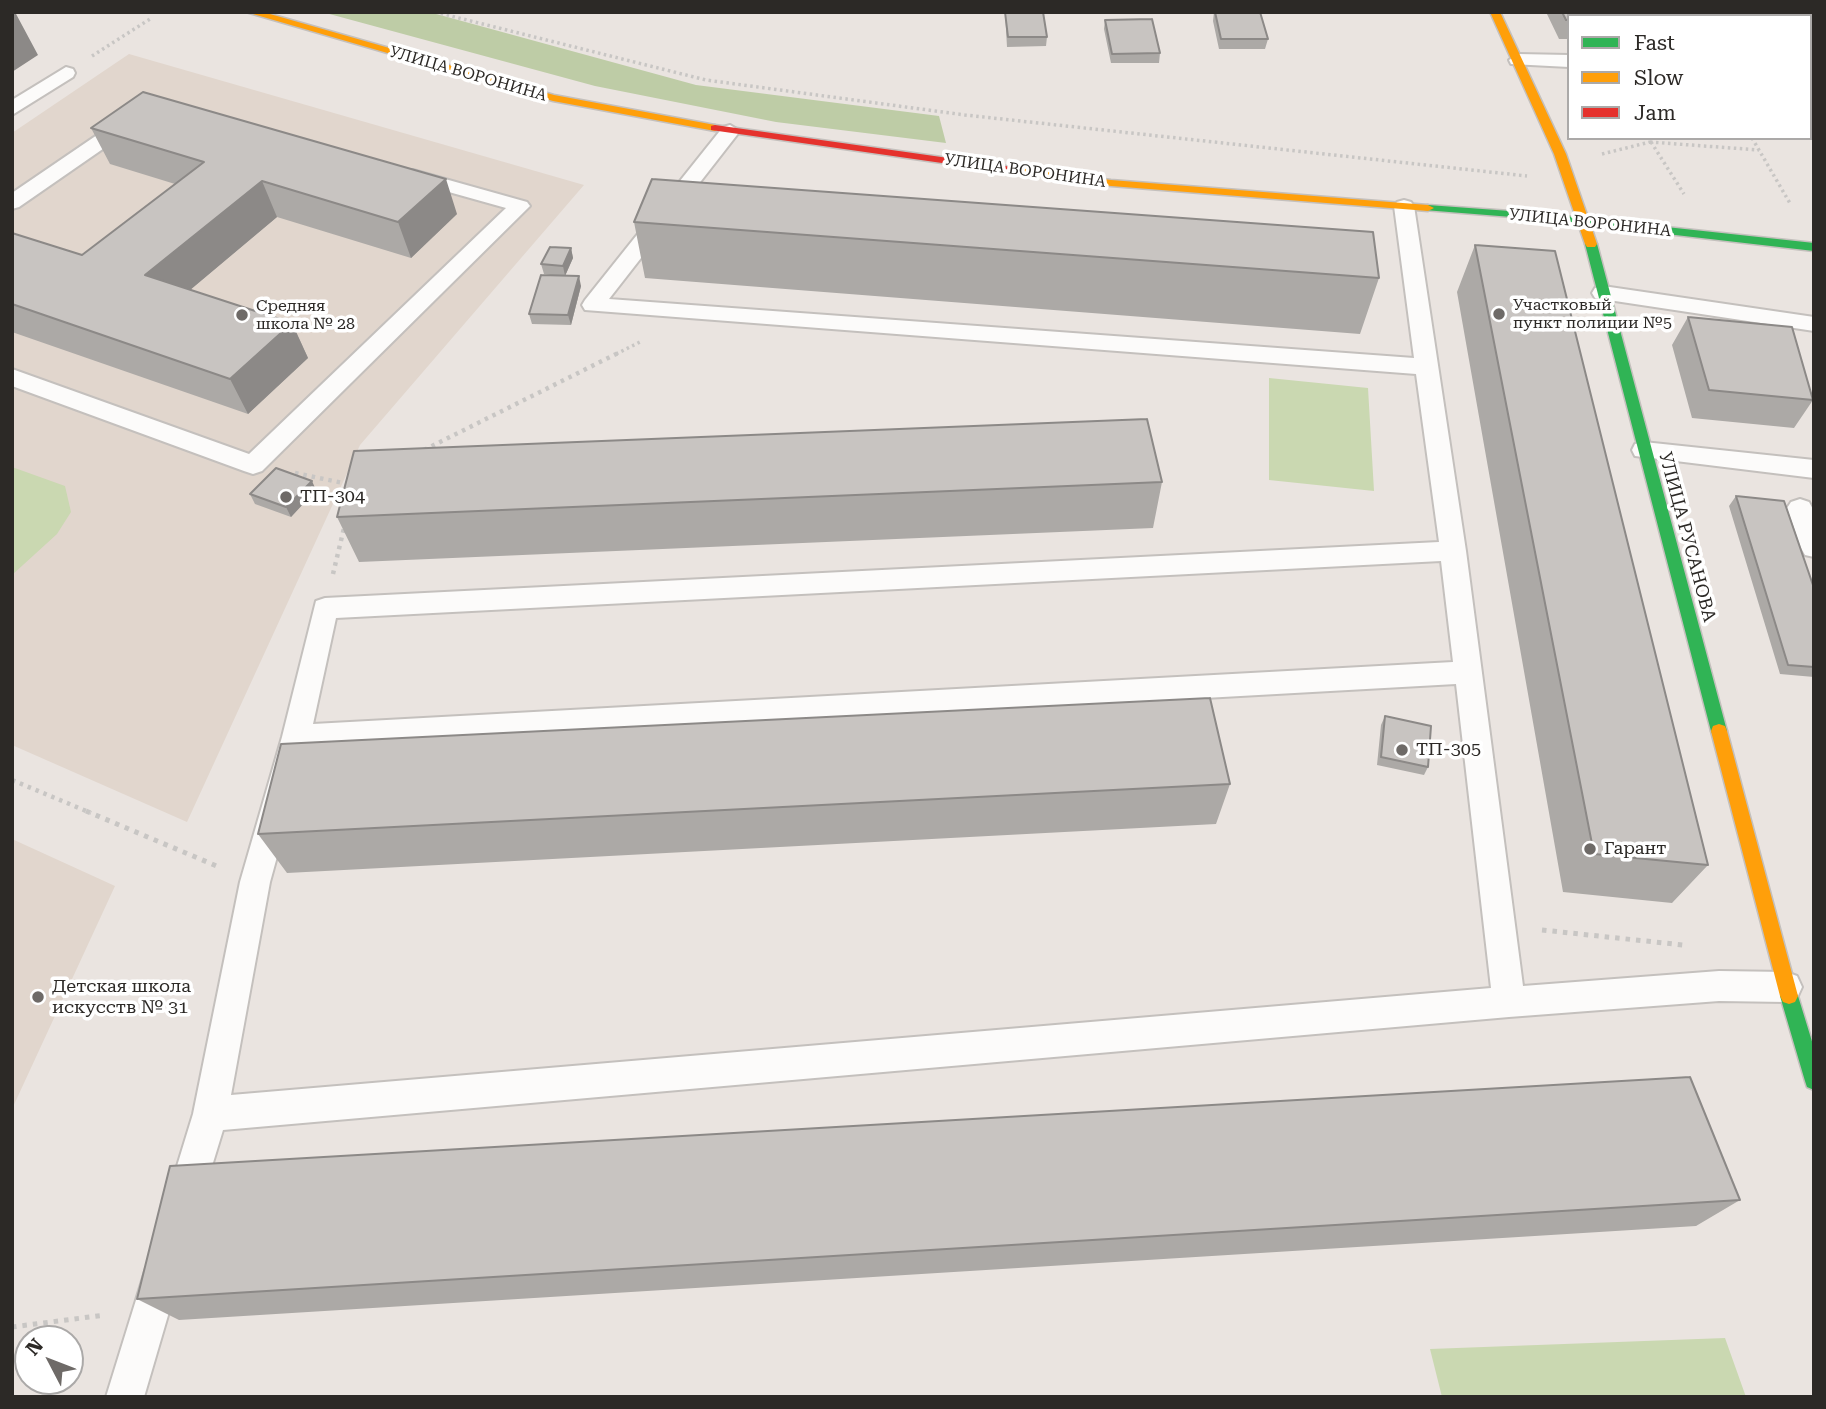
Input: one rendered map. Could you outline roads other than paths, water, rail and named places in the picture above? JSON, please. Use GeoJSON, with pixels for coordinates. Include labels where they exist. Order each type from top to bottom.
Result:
{"type":"FeatureCollection","features":[{"type":"Feature","properties":{"kind":"street","name":"УЛИЦА ВОРОНИНА"},"geometry":{"type":"LineString","coordinates":[[251,12],[553,98],[730,131],[1111,183],[1585,221],[1814,247]]}},
{"type":"Feature","properties":{"kind":"street","name":"УЛИЦА РУСАНОВА"},"geometry":{"type":"LineString","coordinates":[[1495,12],[1560,154],[1585,221],[1786,987],[1814,1081]]}},
{"type":"Feature","properties":{"kind":"lane"},"geometry":{"type":"LineString","coordinates":[[1518,60],[1567,61]]}},
{"type":"Feature","properties":{"kind":"lane"},"geometry":{"type":"LineString","coordinates":[[12,109],[66,73]]}},
{"type":"Feature","properties":{"kind":"lane"},"geometry":{"type":"LineString","coordinates":[[12,203],[146,111]]}},
{"type":"Feature","properties":{"kind":"lane"},"geometry":{"type":"LineString","coordinates":[[730,131],[593,305],[1427,367]]}},
{"type":"Feature","properties":{"kind":"lane"},"geometry":{"type":"LineString","coordinates":[[12,377],[253,465],[520,206],[399,172]]}},
{"type":"Feature","properties":{"kind":"lane"},"geometry":{"type":"LineString","coordinates":[[1404,206],[1453,551],[1509,1002]]}},
{"type":"Feature","properties":{"kind":"lane"},"geometry":{"type":"LineString","coordinates":[[1602,293],[1814,324]]}},
{"type":"Feature","properties":{"kind":"lane"},"geometry":{"type":"LineString","coordinates":[[1644,450],[1814,469]]}},
{"type":"Feature","properties":{"kind":"lane"},"geometry":{"type":"LineString","coordinates":[[1800,508],[1814,548]]}},
{"type":"Feature","properties":{"kind":"lane"},"geometry":{"type":"LineString","coordinates":[[125,1397],[210,1114],[255,882],[296,737],[325,608],[1453,551]]}},
{"type":"Feature","properties":{"kind":"lane"},"geometry":{"type":"LineString","coordinates":[[296,737],[1468,672]]}},
{"type":"Feature","properties":{"kind":"lane"},"geometry":{"type":"LineString","coordinates":[[210,1114],[1509,1002],[1719,986],[1786,987]]}},
{"type":"Feature","properties":{"kind":"place","name":"Участковый пункт полиции №5"},"geometry":{"type":"Point","coordinates":[1499,314]}},
{"type":"Feature","properties":{"kind":"place","name":"Средняя школа № 28"},"geometry":{"type":"Point","coordinates":[242,315]}},
{"type":"Feature","properties":{"kind":"place","name":"ТП-304"},"geometry":{"type":"Point","coordinates":[286,497]}},
{"type":"Feature","properties":{"kind":"place","name":"ТП-305"},"geometry":{"type":"Point","coordinates":[1402,750]}},
{"type":"Feature","properties":{"kind":"place","name":"Гарант"},"geometry":{"type":"Point","coordinates":[1590,849]}},
{"type":"Feature","properties":{"kind":"place","name":"Детская школа искусств № 31"},"geometry":{"type":"Point","coordinates":[38,997]}}]}
